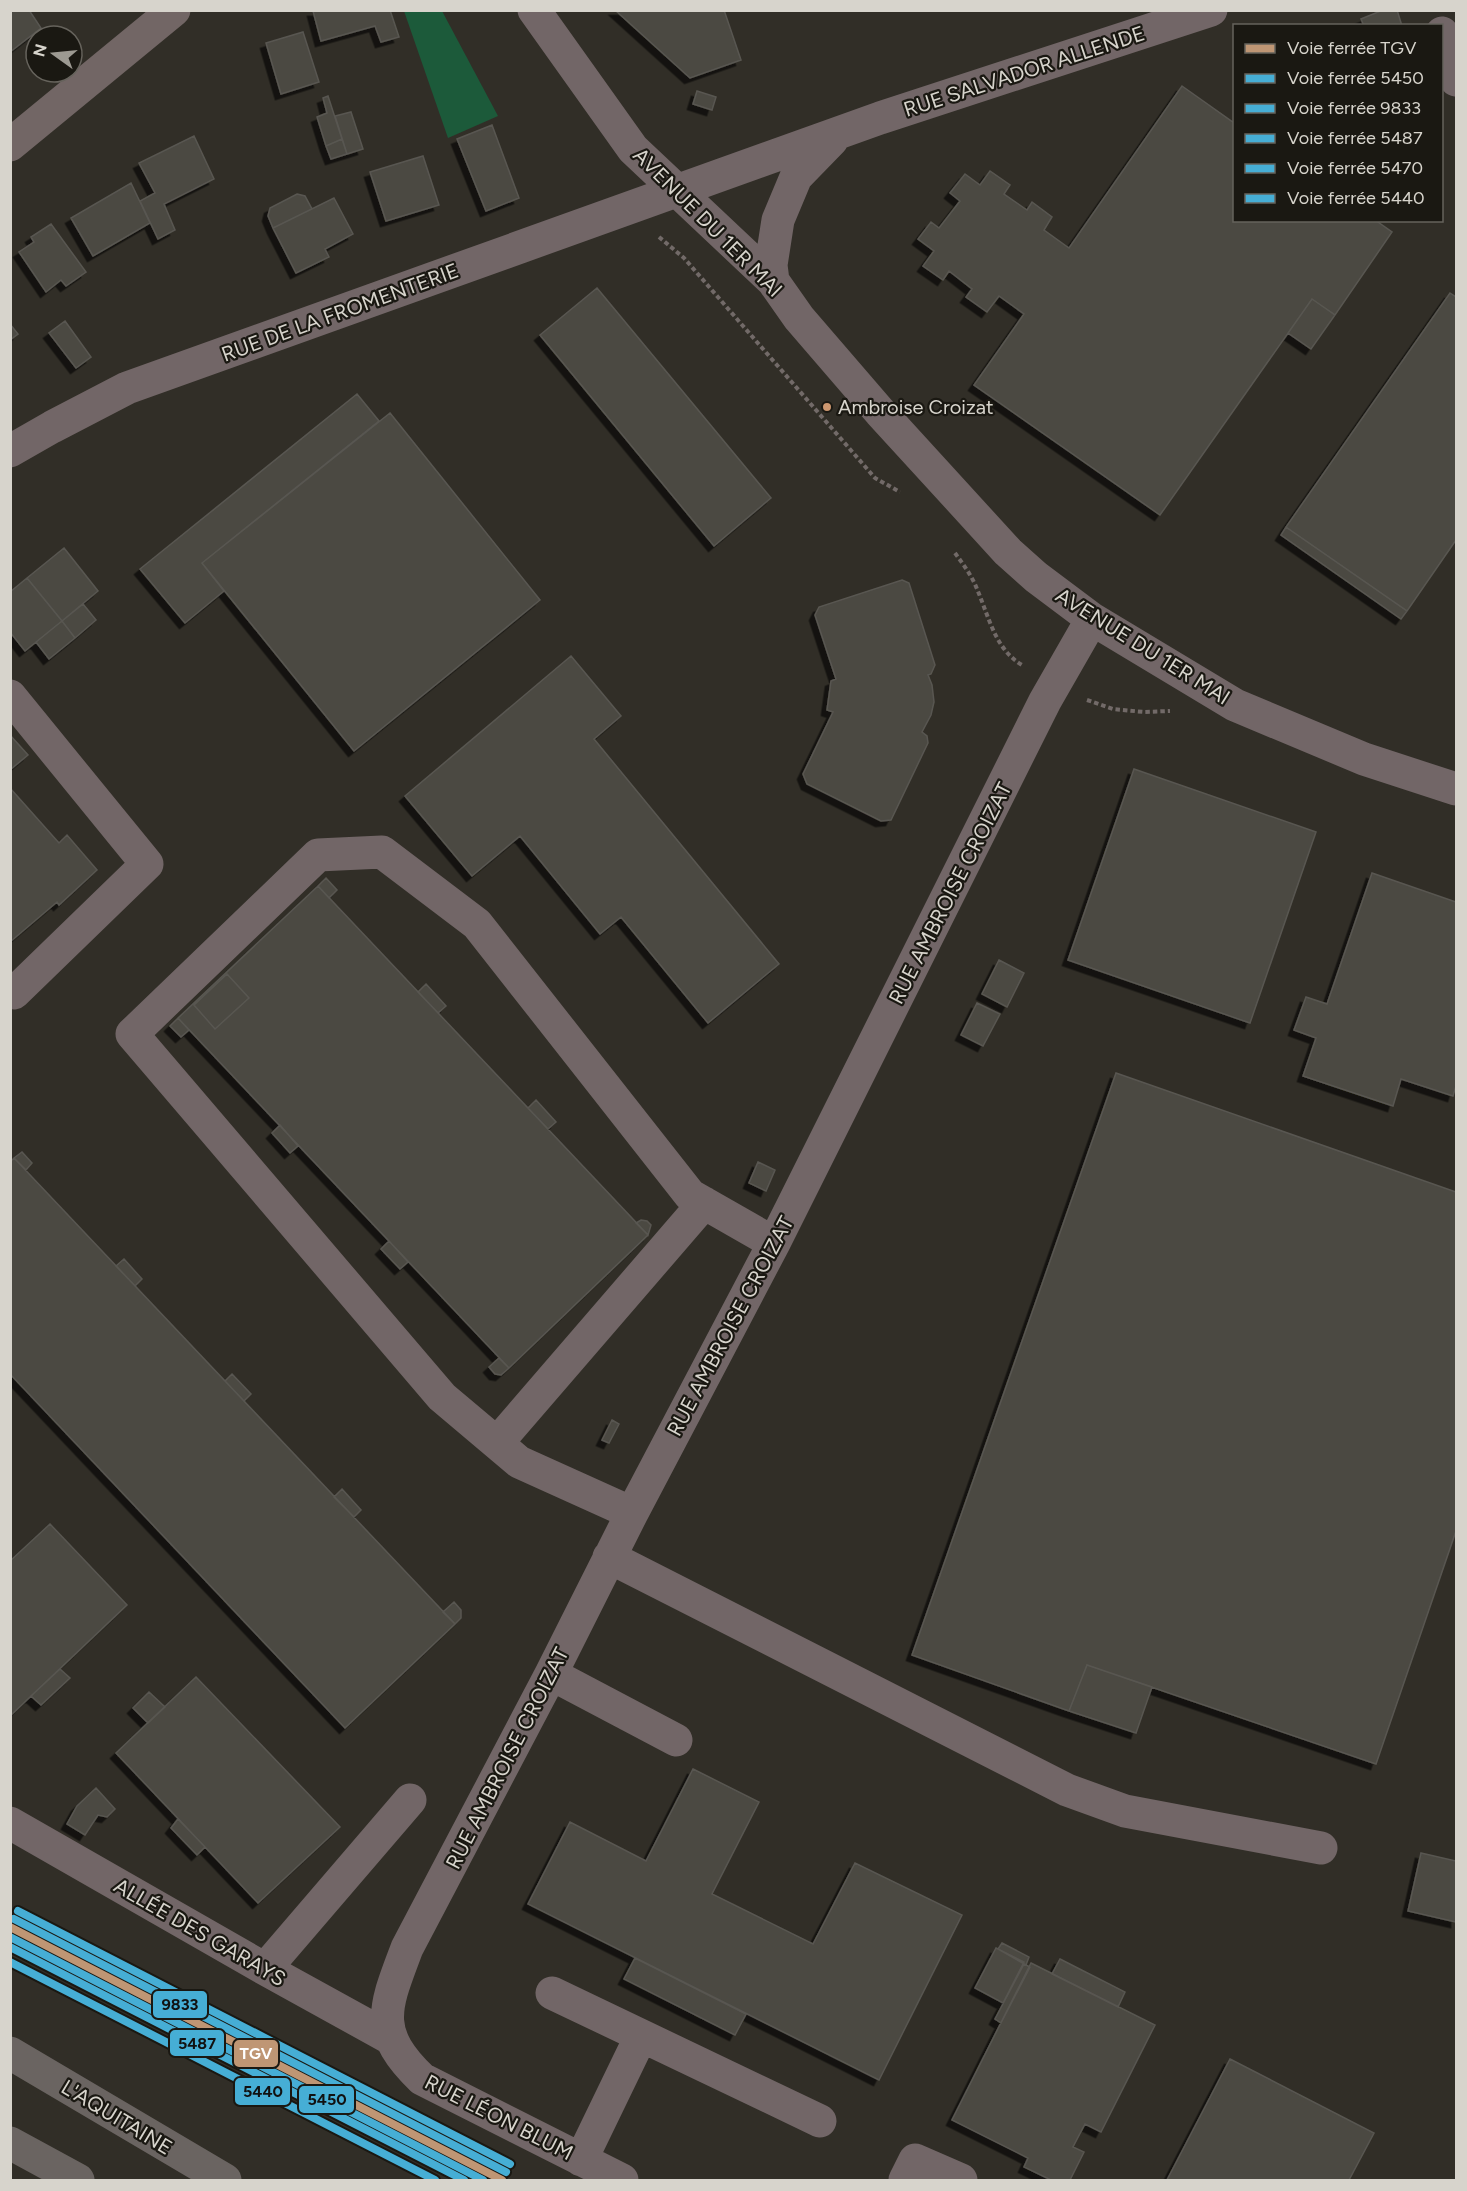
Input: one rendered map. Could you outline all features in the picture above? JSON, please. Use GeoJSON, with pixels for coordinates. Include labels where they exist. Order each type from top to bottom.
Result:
{"type":"FeatureCollection","features":[{"type":"Feature","properties":{"kind":"highway","name":"L'AQUITAINE"},"geometry":{"type":"LineString","coordinates":[[10,2053],[225,2181]]}},
{"type":"Feature","properties":{"kind":"highway"},"geometry":{"type":"LineString","coordinates":[[10,2143],[78,2181]]}},
{"type":"Feature","properties":{"kind":"main road"},"geometry":{"type":"LineString","coordinates":[[10,145],[174,10]]}},
{"type":"Feature","properties":{"kind":"street","name":"AVENUE DU 1ER MAI"},"geometry":{"type":"LineString","coordinates":[[534,10],[633,149],[773,281],[799,318],[880,412],[1008,552],[1036,577],[1092,619],[1235,705],[1364,759],[1456,789]]}},
{"type":"Feature","properties":{"kind":"street","name":"RUE SALVADOR ALLENDE"},"geometry":{"type":"LineString","coordinates":[[676,191],[880,118],[1211,10]]}},
{"type":"Feature","properties":{"kind":"street"},"geometry":{"type":"LineString","coordinates":[[1443,36],[1456,80]]}},
{"type":"Feature","properties":{"kind":"street","name":"RUE SALVADOR ALLENDE"},"geometry":{"type":"LineString","coordinates":[[773,281],[771,265],[778,220],[796,177],[838,134]]}},
{"type":"Feature","properties":{"kind":"street","name":"RUE DE LA FROMENTERIE"},"geometry":{"type":"LineString","coordinates":[[10,450],[128,388],[676,191]]}},
{"type":"Feature","properties":{"kind":"street","name":"RUE AMBROISE CROIZAT"},"geometry":{"type":"LineString","coordinates":[[390,2038],[387,2015],[393,1988],[407,1948],[774,1243],[1045,701],[1092,619]]}},
{"type":"Feature","properties":{"kind":"street"},"geometry":{"type":"LineString","coordinates":[[10,696],[147,864],[14,993],[10,990]]}},
{"type":"Feature","properties":{"kind":"street"},"geometry":{"type":"LineString","coordinates":[[632,1513],[519,1462],[442,1397],[132,1034],[318,855],[382,852],[477,924],[690,1195],[774,1243]]}},
{"type":"Feature","properties":{"kind":"street"},"geometry":{"type":"LineString","coordinates":[[497,1443],[704,1203]]}},
{"type":"Feature","properties":{"kind":"street"},"geometry":{"type":"LineString","coordinates":[[609,1557],[1067,1790],[1125,1811],[1321,1848]]}},
{"type":"Feature","properties":{"kind":"street"},"geometry":{"type":"LineString","coordinates":[[551,1674],[676,1740]]}},
{"type":"Feature","properties":{"kind":"street"},"geometry":{"type":"LineString","coordinates":[[265,1969],[410,1800]]}},
{"type":"Feature","properties":{"kind":"street","name":"ALLÉE DES GARAYS"},"geometry":{"type":"LineString","coordinates":[[10,1823],[390,2038]]}},
{"type":"Feature","properties":{"kind":"street"},"geometry":{"type":"LineString","coordinates":[[552,1993],[820,2121]]}},
{"type":"Feature","properties":{"kind":"street"},"geometry":{"type":"LineString","coordinates":[[581,2160],[641,2036]]}},
{"type":"Feature","properties":{"kind":"street","name":"RUE LÉON BLUM"},"geometry":{"type":"LineString","coordinates":[[390,2038],[404,2061],[422,2079],[622,2181]]}},
{"type":"Feature","properties":{"kind":"street"},"geometry":{"type":"LineString","coordinates":[[905,2181],[915,2160],[961,2181]]}},
{"type":"Feature","properties":{"kind":"green space"},"geometry":{"type":"Polygon","coordinates":[[[404,11],[442,11],[498,116],[448,138],[404,11]]]}},
{"type":"Feature","properties":{"kind":"building"},"geometry":{"type":"Polygon","coordinates":[[[10,10],[29,10],[38,24],[24,24],[24,41],[10,52],[10,10]]]}},
{"type":"Feature","properties":{"kind":"building"},"geometry":{"type":"Polygon","coordinates":[[[390,10],[399,37],[381,42],[375,26],[321,41],[313,11],[390,10]]]}},
{"type":"Feature","properties":{"kind":"building"},"geometry":{"type":"Polygon","coordinates":[[[615,10],[724,10],[741,60],[690,78],[615,10]]]}},
{"type":"Feature","properties":{"kind":"building"},"geometry":{"type":"Polygon","coordinates":[[[1383,10],[1397,10],[1401,24],[1363,24],[1361,19],[1383,10]]]}},
{"type":"Feature","properties":{"kind":"building"},"geometry":{"type":"Polygon","coordinates":[[[303,32],[319,82],[281,94],[266,43],[303,32]]]}},
{"type":"Feature","properties":{"kind":"building"},"geometry":{"type":"Polygon","coordinates":[[[1182,86],[1233,122],[1233,222],[1378,222],[1392,232],[1335,315],[1312,299],[1160,515],[974,385],[1024,314],[999,296],[987,312],[966,297],[972,289],[949,271],[943,280],[923,266],[934,251],[918,239],[931,222],[939,228],[960,201],[950,193],[965,174],[980,185],[990,171],[1010,185],[1004,194],[1027,210],[1032,202],[1052,217],[1044,230],[1069,248],[1182,86]]]}},
{"type":"Feature","properties":{"kind":"building"},"geometry":{"type":"Polygon","coordinates":[[[697,91],[716,97],[712,110],[693,104],[697,91]]]}},
{"type":"Feature","properties":{"kind":"building"},"geometry":{"type":"Polygon","coordinates":[[[328,96],[342,139],[326,146],[317,117],[327,113],[323,98],[328,96]]]}},
{"type":"Feature","properties":{"kind":"building"},"geometry":{"type":"Polygon","coordinates":[[[351,112],[363,149],[347,154],[335,116],[351,112]]]}},
{"type":"Feature","properties":{"kind":"building"},"geometry":{"type":"Polygon","coordinates":[[[492,125],[519,198],[486,211],[457,139],[492,125]]]}},
{"type":"Feature","properties":{"kind":"building"},"geometry":{"type":"Polygon","coordinates":[[[194,136],[214,179],[164,204],[175,230],[158,239],[140,201],[155,193],[139,163],[194,136]]]}},
{"type":"Feature","properties":{"kind":"building"},"geometry":{"type":"Polygon","coordinates":[[[342,139],[347,154],[331,159],[326,146],[342,139]]]}},
{"type":"Feature","properties":{"kind":"building"},"geometry":{"type":"Polygon","coordinates":[[[423,156],[439,205],[386,221],[370,172],[423,156]]]}},
{"type":"Feature","properties":{"kind":"building"},"geometry":{"type":"Polygon","coordinates":[[[131,183],[150,223],[93,256],[71,218],[131,183]]]}},
{"type":"Feature","properties":{"kind":"building"},"geometry":{"type":"Polygon","coordinates":[[[297,194],[305,196],[312,209],[273,228],[268,216],[270,208],[297,194]]]}},
{"type":"Feature","properties":{"kind":"building"},"geometry":{"type":"Polygon","coordinates":[[[334,198],[353,234],[325,249],[329,257],[296,273],[273,228],[334,198]]]}},
{"type":"Feature","properties":{"kind":"building"},"geometry":{"type":"Polygon","coordinates":[[[51,224],[86,272],[66,286],[61,280],[46,292],[19,252],[34,242],[31,237],[51,224]]]}},
{"type":"Feature","properties":{"kind":"building"},"geometry":{"type":"Polygon","coordinates":[[[597,288],[771,498],[714,546],[540,335],[597,288]]]}},
{"type":"Feature","properties":{"kind":"building"},"geometry":{"type":"Polygon","coordinates":[[[1450,293],[1456,297],[1456,540],[1407,611],[1286,527],[1450,293]]]}},
{"type":"Feature","properties":{"kind":"building"},"geometry":{"type":"Polygon","coordinates":[[[1312,299],[1335,315],[1311,349],[1288,333],[1312,299]]]}},
{"type":"Feature","properties":{"kind":"building"},"geometry":{"type":"Polygon","coordinates":[[[65,321],[91,357],[76,368],[49,333],[65,321]]]}},
{"type":"Feature","properties":{"kind":"building"},"geometry":{"type":"Polygon","coordinates":[[[10,324],[18,334],[10,340],[10,324]]]}},
{"type":"Feature","properties":{"kind":"building"},"geometry":{"type":"Polygon","coordinates":[[[357,394],[379,421],[202,563],[224,591],[185,623],[140,569],[357,394]]]}},
{"type":"Feature","properties":{"kind":"building"},"geometry":{"type":"Polygon","coordinates":[[[390,413],[540,600],[354,751],[202,563],[390,413]]]}},
{"type":"Feature","properties":{"kind":"building"},"geometry":{"type":"Polygon","coordinates":[[[1286,527],[1407,611],[1401,619],[1281,535],[1286,527]]]}},
{"type":"Feature","properties":{"kind":"building"},"geometry":{"type":"Polygon","coordinates":[[[64,548],[98,591],[62,621],[27,578],[64,548]]]}},
{"type":"Feature","properties":{"kind":"building"},"geometry":{"type":"Polygon","coordinates":[[[27,578],[62,621],[25,651],[10,632],[10,592],[27,578]]]}},
{"type":"Feature","properties":{"kind":"building"},"geometry":{"type":"Polygon","coordinates":[[[902,580],[909,583],[935,665],[931,674],[928,675],[934,702],[931,715],[922,732],[927,736],[928,743],[891,820],[881,821],[807,784],[803,774],[833,712],[827,710],[831,681],[836,679],[815,615],[819,607],[902,580]]]}},
{"type":"Feature","properties":{"kind":"building"},"geometry":{"type":"Polygon","coordinates":[[[83,604],[96,620],[75,638],[62,621],[83,604]]]}},
{"type":"Feature","properties":{"kind":"building"},"geometry":{"type":"Polygon","coordinates":[[[62,621],[75,638],[49,659],[36,642],[62,621]]]}},
{"type":"Feature","properties":{"kind":"building"},"geometry":{"type":"Polygon","coordinates":[[[571,656],[621,716],[594,739],[779,964],[708,1023],[621,917],[600,934],[520,836],[472,876],[405,796],[571,656]]]}},
{"type":"Feature","properties":{"kind":"building"},"geometry":{"type":"Polygon","coordinates":[[[10,735],[28,755],[10,770],[10,735]]]}},
{"type":"Feature","properties":{"kind":"building"},"geometry":{"type":"Polygon","coordinates":[[[1134,769],[1316,832],[1250,1023],[1068,960],[1134,769]]]}},
{"type":"Feature","properties":{"kind":"building"},"geometry":{"type":"Polygon","coordinates":[[[10,788],[59,843],[67,835],[97,870],[59,905],[57,902],[10,942],[10,788]]]}},
{"type":"Feature","properties":{"kind":"building"},"geometry":{"type":"Polygon","coordinates":[[[1372,873],[1456,902],[1456,1086],[1453,1096],[1401,1079],[1393,1106],[1303,1076],[1316,1038],[1294,1030],[1306,997],[1327,1004],[1372,873]]]}},
{"type":"Feature","properties":{"kind":"building"},"geometry":{"type":"Polygon","coordinates":[[[326,878],[337,890],[329,898],[318,886],[326,878]]]}},
{"type":"Feature","properties":{"kind":"building"},"geometry":{"type":"Polygon","coordinates":[[[318,886],[648,1235],[509,1368],[178,1018],[318,886]]]}},
{"type":"Feature","properties":{"kind":"building"},"geometry":{"type":"Polygon","coordinates":[[[999,960],[1024,973],[1007,1007],[982,994],[999,960]]]}},
{"type":"Feature","properties":{"kind":"building"},"geometry":{"type":"Polygon","coordinates":[[[227,974],[249,998],[215,1029],[194,1005],[227,974]]]}},
{"type":"Feature","properties":{"kind":"building"},"geometry":{"type":"Polygon","coordinates":[[[426,984],[446,1006],[438,1013],[418,992],[426,984]]]}},
{"type":"Feature","properties":{"kind":"building"},"geometry":{"type":"Polygon","coordinates":[[[977,1003],[1000,1014],[983,1046],[961,1035],[977,1003]]]}},
{"type":"Feature","properties":{"kind":"building"},"geometry":{"type":"Polygon","coordinates":[[[178,1018],[189,1030],[181,1037],[170,1026],[178,1018]]]}},
{"type":"Feature","properties":{"kind":"building"},"geometry":{"type":"Polygon","coordinates":[[[1116,1073],[1456,1192],[1456,1531],[1376,1764],[1087,1665],[1069,1711],[912,1655],[1116,1073]]]}},
{"type":"Feature","properties":{"kind":"building"},"geometry":{"type":"Polygon","coordinates":[[[536,1100],[556,1122],[548,1129],[528,1108],[536,1100]]]}},
{"type":"Feature","properties":{"kind":"building"},"geometry":{"type":"Polygon","coordinates":[[[280,1125],[298,1146],[290,1153],[272,1133],[280,1125]]]}},
{"type":"Feature","properties":{"kind":"building"},"geometry":{"type":"Polygon","coordinates":[[[22,1152],[32,1163],[26,1170],[14,1158],[22,1152]]]}},
{"type":"Feature","properties":{"kind":"building"},"geometry":{"type":"Polygon","coordinates":[[[14,1158],[455,1624],[345,1728],[10,1374],[10,1162],[14,1158]]]}},
{"type":"Feature","properties":{"kind":"building"},"geometry":{"type":"Polygon","coordinates":[[[758,1162],[775,1170],[766,1191],[749,1183],[758,1162]]]}},
{"type":"Feature","properties":{"kind":"building"},"geometry":{"type":"Polygon","coordinates":[[[641,1220],[651,1225],[648,1235],[636,1223],[641,1220]]]}},
{"type":"Feature","properties":{"kind":"building"},"geometry":{"type":"Polygon","coordinates":[[[389,1241],[408,1262],[400,1269],[381,1249],[389,1241]]]}},
{"type":"Feature","properties":{"kind":"building"},"geometry":{"type":"Polygon","coordinates":[[[124,1259],[142,1279],[135,1286],[116,1266],[124,1259]]]}},
{"type":"Feature","properties":{"kind":"building"},"geometry":{"type":"Polygon","coordinates":[[[499,1358],[509,1368],[501,1375],[495,1374],[489,1367],[499,1358]]]}},
{"type":"Feature","properties":{"kind":"building"},"geometry":{"type":"Polygon","coordinates":[[[232,1374],[251,1394],[244,1401],[225,1381],[232,1374]]]}},
{"type":"Feature","properties":{"kind":"building"},"geometry":{"type":"Polygon","coordinates":[[[612,1420],[619,1424],[609,1443],[602,1440],[612,1420]]]}},
{"type":"Feature","properties":{"kind":"building"},"geometry":{"type":"Polygon","coordinates":[[[342,1489],[361,1510],[354,1517],[334,1497],[342,1489]]]}},
{"type":"Feature","properties":{"kind":"building"},"geometry":{"type":"Polygon","coordinates":[[[50,1524],[127,1605],[10,1716],[10,1561],[50,1524]]]}},
{"type":"Feature","properties":{"kind":"building"},"geometry":{"type":"Polygon","coordinates":[[[454,1602],[461,1610],[461,1618],[455,1624],[443,1612],[454,1602]]]}},
{"type":"Feature","properties":{"kind":"building"},"geometry":{"type":"Polygon","coordinates":[[[1087,1665],[1152,1687],[1136,1733],[1069,1711],[1087,1665]]]}},
{"type":"Feature","properties":{"kind":"building"},"geometry":{"type":"Polygon","coordinates":[[[60,1669],[70,1678],[41,1705],[31,1696],[60,1669]]]}},
{"type":"Feature","properties":{"kind":"building"},"geometry":{"type":"Polygon","coordinates":[[[196,1677],[340,1827],[258,1903],[116,1753],[196,1677]]]}},
{"type":"Feature","properties":{"kind":"building"},"geometry":{"type":"Polygon","coordinates":[[[149,1692],[165,1707],[148,1723],[133,1708],[149,1692]]]}},
{"type":"Feature","properties":{"kind":"building"},"geometry":{"type":"Polygon","coordinates":[[[693,1769],[759,1802],[712,1894],[813,1944],[855,1863],[962,1915],[879,2080],[528,1904],[570,1822],[646,1861],[693,1769]]]}},
{"type":"Feature","properties":{"kind":"building"},"geometry":{"type":"Polygon","coordinates":[[[96,1788],[115,1809],[107,1817],[98,1815],[85,1835],[67,1824],[77,1806],[96,1788]]]}},
{"type":"Feature","properties":{"kind":"building"},"geometry":{"type":"Polygon","coordinates":[[[178,1819],[205,1847],[197,1855],[171,1828],[178,1819]]]}},
{"type":"Feature","properties":{"kind":"building"},"geometry":{"type":"Polygon","coordinates":[[[1421,1853],[1456,1861],[1456,1922],[1408,1911],[1421,1853]]]}},
{"type":"Feature","properties":{"kind":"building"},"geometry":{"type":"Polygon","coordinates":[[[1002,1943],[1029,1957],[1026,1965],[998,1949],[1002,1943]]]}},
{"type":"Feature","properties":{"kind":"building"},"geometry":{"type":"Polygon","coordinates":[[[996,1948],[1024,1962],[1003,2003],[975,1988],[996,1948]]]}},
{"type":"Feature","properties":{"kind":"building"},"geometry":{"type":"Polygon","coordinates":[[[635,1958],[746,2014],[735,2035],[624,1979],[635,1958]]]}},
{"type":"Feature","properties":{"kind":"building"},"geometry":{"type":"Polygon","coordinates":[[[1060,1959],[1125,1992],[1118,2007],[1052,1974],[1060,1959]]]}},
{"type":"Feature","properties":{"kind":"building"},"geometry":{"type":"Polygon","coordinates":[[[1031,1963],[1155,2025],[1101,2132],[1085,2124],[1073,2147],[1084,2152],[1070,2180],[1051,2180],[1024,2167],[1028,2158],[952,2120],[1031,1963]]]}},
{"type":"Feature","properties":{"kind":"building"},"geometry":{"type":"Polygon","coordinates":[[[1024,1964],[1030,1967],[1001,2023],[995,2019],[1024,1964]]]}},
{"type":"Feature","properties":{"kind":"building"},"geometry":{"type":"Polygon","coordinates":[[[1230,2059],[1374,2133],[1349,2180],[1167,2180],[1230,2059]]]}},
{"type":"Feature","properties":{"kind":"rail line","name":"5470"},"geometry":{"type":"LineString","coordinates":[[18,1911],[510,2164]]}},
{"type":"Feature","properties":{"kind":"rail line","name":"9833"},"geometry":{"type":"LineString","coordinates":[[14,1919],[506,2172]]}},
{"type":"Feature","properties":{"kind":"rail line","name":"TGV"},"geometry":{"type":"LineString","coordinates":[[10,1927],[502,2180]]}},
{"type":"Feature","properties":{"kind":"rail line","name":"5450"},"geometry":{"type":"LineString","coordinates":[[10,1937],[483,2180]]}},
{"type":"Feature","properties":{"kind":"rail line","name":"5487"},"geometry":{"type":"LineString","coordinates":[[10,1947],[464,2180]]}},
{"type":"Feature","properties":{"kind":"rail line","name":"5440"},"geometry":{"type":"LineString","coordinates":[[10,1962],[435,2180]]}},
{"type":"Feature","properties":{"kind":"place","name":"Ambroise Croizat"},"geometry":{"type":"Point","coordinates":[827,407]}}]}
